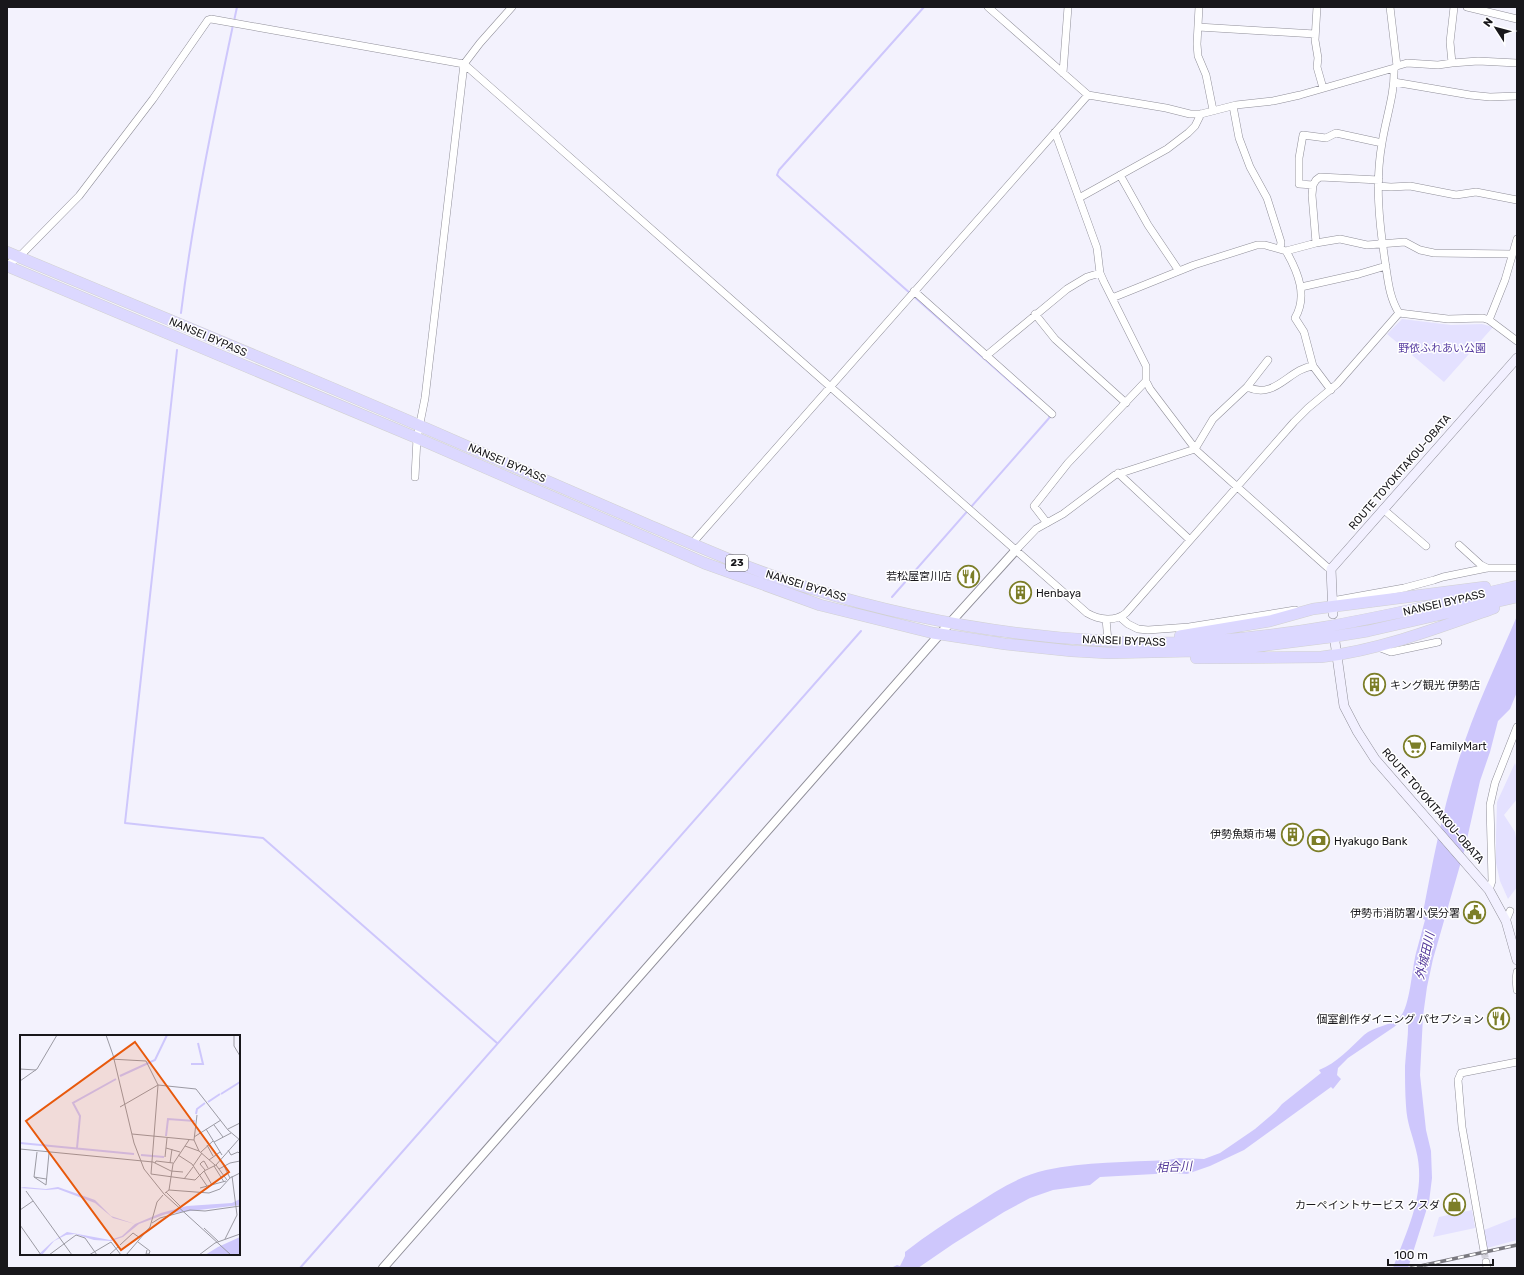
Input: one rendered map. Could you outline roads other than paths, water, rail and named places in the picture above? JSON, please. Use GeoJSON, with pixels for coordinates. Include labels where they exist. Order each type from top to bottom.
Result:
{"type":"FeatureCollection","features":[{"type":"Feature","properties":{"kind":"highway","name":"NANSEI BYPASS"},"geometry":{"type":"LineString","coordinates":[[7,252],[420,426],[730,560],[810,589],[853,601],[951,622],[1028,635],[1070,639],[1163,643],[1244,639],[1288,634],[1366,621],[1516,592]]}},
{"type":"Feature","properties":{"kind":"highway","name":"NANSEI BYPASS"},"geometry":{"type":"LineString","coordinates":[[7,266],[417,438],[704,563],[820,605],[940,634],[1005,644],[1108,653],[1196,651],[1251,647],[1368,631],[1516,592]]}},
{"type":"Feature","properties":{"kind":"highway"},"geometry":{"type":"LineString","coordinates":[[1108,641],[1188,635],[1270,621],[1313,609],[1505,584],[1516,592],[1461,620],[1377,647],[1337,655],[1321,657],[1140,658],[1108,653]]}},
{"type":"Feature","properties":{"kind":"main road","name":"ROUTE TOYOKITAKOU-OBATA"},"geometry":{"type":"LineString","coordinates":[[1331,569],[1517,358]]}},
{"type":"Feature","properties":{"kind":"main road"},"geometry":{"type":"LineString","coordinates":[[1331,569],[1332,607]]}},
{"type":"Feature","properties":{"kind":"main road","name":"ROUTE TOYOKITAKOU-OBATA"},"geometry":{"type":"LineString","coordinates":[[1335,642],[1344,706],[1357,731],[1374,759],[1489,890],[1506,921],[1517,960]]}},
{"type":"Feature","properties":{"kind":"street"},"geometry":{"type":"LineString","coordinates":[[415,477],[417,438],[425,398],[464,64],[512,7]]}},
{"type":"Feature","properties":{"kind":"street"},"geometry":{"type":"LineString","coordinates":[[988,7],[1088,95],[1166,108],[1190,114],[1201,114],[1233,106],[1273,101],[1407,63],[1438,65],[1452,62],[1483,61],[1517,63]]}},
{"type":"Feature","properties":{"kind":"street"},"geometry":{"type":"LineString","coordinates":[[1063,73],[1068,7]]}},
{"type":"Feature","properties":{"kind":"street"},"geometry":{"type":"LineString","coordinates":[[1199,7],[1198,56],[1206,75],[1213,110]]}},
{"type":"Feature","properties":{"kind":"street"},"geometry":{"type":"LineString","coordinates":[[1317,7],[1315,45],[1318,58],[1317,67],[1323,88]]}},
{"type":"Feature","properties":{"kind":"street"},"geometry":{"type":"LineString","coordinates":[[1390,7],[1395,67],[1394,82],[1382,143],[1378,183],[1381,236],[1390,295],[1399,313]]}},
{"type":"Feature","properties":{"kind":"street"},"geometry":{"type":"LineString","coordinates":[[1452,62],[1450,42],[1454,7]]}},
{"type":"Feature","properties":{"kind":"street"},"geometry":{"type":"LineString","coordinates":[[1467,7],[1517,19]]}},
{"type":"Feature","properties":{"kind":"street"},"geometry":{"type":"LineString","coordinates":[[7,266],[19,257],[79,196],[153,99],[207,21],[211,19],[464,64],[1087,613],[1094,618],[1106,619],[1120,617],[1126,613],[1294,422],[1308,408],[1331,390],[1399,313]]}},
{"type":"Feature","properties":{"kind":"street"},"geometry":{"type":"LineString","coordinates":[[1198,26],[1315,34]]}},
{"type":"Feature","properties":{"kind":"street"},"geometry":{"type":"LineString","coordinates":[[1394,82],[1470,95],[1490,97],[1517,96]]}},
{"type":"Feature","properties":{"kind":"street"},"geometry":{"type":"LineString","coordinates":[[696,539],[1088,95]]}},
{"type":"Feature","properties":{"kind":"street"},"geometry":{"type":"LineString","coordinates":[[1233,106],[1239,138],[1250,167],[1267,198],[1283,250],[1296,272],[1301,287],[1302,300],[1295,318],[1304,332],[1313,366],[1331,390]]}},
{"type":"Feature","properties":{"kind":"street"},"geometry":{"type":"LineString","coordinates":[[1079,198],[1166,149],[1195,126],[1201,114]]}},
{"type":"Feature","properties":{"kind":"street"},"geometry":{"type":"LineString","coordinates":[[1055,132],[1097,248],[1100,273],[1146,366],[1146,381],[1173,421],[1194,448],[1331,569]]}},
{"type":"Feature","properties":{"kind":"street"},"geometry":{"type":"LineString","coordinates":[[1313,185],[1299,184],[1299,158],[1303,135],[1326,138],[1336,133],[1382,143]]}},
{"type":"Feature","properties":{"kind":"street"},"geometry":{"type":"LineString","coordinates":[[1120,175],[1148,225],[1179,271]]}},
{"type":"Feature","properties":{"kind":"street"},"geometry":{"type":"LineString","coordinates":[[1316,243],[1312,195],[1313,185],[1320,177],[1378,183],[1391,187],[1410,186],[1456,196],[1476,192],[1517,200]]}},
{"type":"Feature","properties":{"kind":"street"},"geometry":{"type":"LineString","coordinates":[[1112,298],[1218,256],[1257,245],[1265,245],[1283,250],[1340,238],[1367,245],[1405,242],[1420,250],[1434,253],[1483,252],[1512,254]]}},
{"type":"Feature","properties":{"kind":"street"},"geometry":{"type":"LineString","coordinates":[[1489,320],[1505,280],[1517,239]]}},
{"type":"Feature","properties":{"kind":"street"},"geometry":{"type":"LineString","coordinates":[[1301,287],[1359,274],[1386,266]]}},
{"type":"Feature","properties":{"kind":"street"},"geometry":{"type":"LineString","coordinates":[[986,356],[1035,314],[1076,283],[1100,273]]}},
{"type":"Feature","properties":{"kind":"street"},"geometry":{"type":"LineString","coordinates":[[912,293],[1052,414]]}},
{"type":"Feature","properties":{"kind":"street"},"geometry":{"type":"LineString","coordinates":[[1399,313],[1448,319],[1483,318],[1489,320],[1517,341]]}},
{"type":"Feature","properties":{"kind":"street"},"geometry":{"type":"LineString","coordinates":[[1035,314],[1054,339],[1126,403]]}},
{"type":"Feature","properties":{"kind":"street"},"geometry":{"type":"LineString","coordinates":[[383,1268],[940,634],[1030,534],[1078,503],[1102,483],[1118,473],[1194,448],[1213,419],[1247,387],[1268,360]]}},
{"type":"Feature","properties":{"kind":"street"},"geometry":{"type":"LineString","coordinates":[[1247,387],[1263,390],[1269,389],[1279,385],[1297,372],[1313,366]]}},
{"type":"Feature","properties":{"kind":"street"},"geometry":{"type":"LineString","coordinates":[[1047,523],[1034,506],[1068,463],[1146,381]]}},
{"type":"Feature","properties":{"kind":"street"},"geometry":{"type":"LineString","coordinates":[[1118,473],[1190,540]]}},
{"type":"Feature","properties":{"kind":"street"},"geometry":{"type":"LineString","coordinates":[[1384,509],[1426,546]]}},
{"type":"Feature","properties":{"kind":"street"},"geometry":{"type":"LineString","coordinates":[[1459,545],[1481,565],[1487,568]]}},
{"type":"Feature","properties":{"kind":"street"},"geometry":{"type":"LineString","coordinates":[[1332,607],[1443,577],[1487,568],[1516,568]]}},
{"type":"Feature","properties":{"kind":"street"},"geometry":{"type":"LineString","coordinates":[[1120,617],[1128,624],[1138,629],[1148,630],[1189,627],[1286,611],[1313,609]]}},
{"type":"Feature","properties":{"kind":"street"},"geometry":{"type":"LineString","coordinates":[[1106,619],[1108,641]]}},
{"type":"Feature","properties":{"kind":"street"},"geometry":{"type":"LineString","coordinates":[[1377,647],[1391,652],[1438,642]]}},
{"type":"Feature","properties":{"kind":"street"},"geometry":{"type":"LineString","coordinates":[[1489,890],[1492,881],[1490,805],[1496,782],[1517,727]]}},
{"type":"Feature","properties":{"kind":"street"},"geometry":{"type":"LineString","coordinates":[[1506,921],[1510,911]]}},
{"type":"Feature","properties":{"kind":"street"},"geometry":{"type":"LineString","coordinates":[[1517,972],[1517,990]]}},
{"type":"Feature","properties":{"kind":"street"},"geometry":{"type":"LineString","coordinates":[[1484,1251],[1462,1127],[1458,1080],[1461,1073],[1517,1062]]}},
{"type":"Feature","properties":{"kind":"water"},"geometry":{"type":"Polygon","coordinates":[[[1517,616],[1517,692],[1510,709],[1498,721],[1490,752],[1480,781],[1465,848],[1433,959],[1427,987],[1423,1016],[1420,1075],[1426,1130],[1431,1151],[1432,1178],[1429,1202],[1408,1268],[1393,1268],[1414,1210],[1419,1181],[1419,1166],[1406,1106],[1405,1066],[1408,1029],[1407,1016],[1394,1027],[1348,1058],[1338,1068],[1337,1075],[1341,1079],[1333,1089],[1331,1087],[1244,1150],[1210,1166],[1187,1174],[1173,1173],[1100,1177],[1090,1185],[1053,1190],[1030,1198],[1004,1212],[918,1268],[891,1268],[897,1265],[900,1266],[905,1256],[905,1252],[947,1222],[990,1195],[1026,1176],[1061,1167],[1179,1158],[1204,1159],[1220,1153],[1255,1129],[1282,1104],[1321,1073],[1319,1070],[1332,1063],[1364,1035],[1400,1017],[1406,1005],[1416,953],[1425,920],[1422,918],[1442,818],[1453,779],[1465,741],[1486,687],[1517,616]]]}},
{"type":"Feature","properties":{"kind":"waterway"},"geometry":{"type":"LineString","coordinates":[[234,21],[237,7]]}},
{"type":"Feature","properties":{"kind":"waterway"},"geometry":{"type":"LineString","coordinates":[[924,7],[779,170],[777,175],[1032,401]]}},
{"type":"Feature","properties":{"kind":"waterway"},"geometry":{"type":"LineString","coordinates":[[181,313],[197,204],[233,25]]}},
{"type":"Feature","properties":{"kind":"waterway"},"geometry":{"type":"LineString","coordinates":[[177,350],[125,823],[263,838],[497,1043]]}},
{"type":"Feature","properties":{"kind":"waterway"},"geometry":{"type":"LineString","coordinates":[[892,597],[1050,417],[1049,416]]}},
{"type":"Feature","properties":{"kind":"waterway"},"geometry":{"type":"LineString","coordinates":[[300,1268],[861,631]]}},
{"type":"Feature","properties":{"kind":"tunnel"},"geometry":{"type":"LineString","coordinates":[[1484,1251],[1486,1262]]}},
{"type":"Feature","properties":{"kind":"railway"},"geometry":{"type":"LineString","coordinates":[[1411,1268],[1517,1245]]}},
{"type":"Feature","properties":{"kind":"place","name":"若松屋宮川店"},"geometry":{"type":"Point","coordinates":[968,576]}},
{"type":"Feature","properties":{"kind":"place","name":"Henbaya"},"geometry":{"type":"Point","coordinates":[1020,593]}},
{"type":"Feature","properties":{"kind":"place","name":"キング観光 伊勢店"},"geometry":{"type":"Point","coordinates":[1374,685]}},
{"type":"Feature","properties":{"kind":"place","name":"FamilyMart"},"geometry":{"type":"Point","coordinates":[1415,746]}},
{"type":"Feature","properties":{"kind":"place","name":"伊勢魚類市場"},"geometry":{"type":"Point","coordinates":[1292,834]}},
{"type":"Feature","properties":{"kind":"place","name":"Hyakugo Bank"},"geometry":{"type":"Point","coordinates":[1319,841]}},
{"type":"Feature","properties":{"kind":"place","name":"伊勢市消防署小俣分署"},"geometry":{"type":"Point","coordinates":[1475,913]}},
{"type":"Feature","properties":{"kind":"place","name":"個室創作ダイニング パセプション"},"geometry":{"type":"Point","coordinates":[1499,1019]}},
{"type":"Feature","properties":{"kind":"place","name":"カーペイントサービス クスダ"},"geometry":{"type":"Point","coordinates":[1455,1205]}},
{"type":"Feature","properties":{"kind":"park label","name":"野依ふれあい公園"},"geometry":{"type":"Point","coordinates":[1442,348]}},
{"type":"Feature","properties":{"kind":"water label","name":"外城田川"},"geometry":{"type":"Point","coordinates":[1425,956]}},
{"type":"Feature","properties":{"kind":"water label","name":"相合川"},"geometry":{"type":"Point","coordinates":[1174,1167]}}]}
